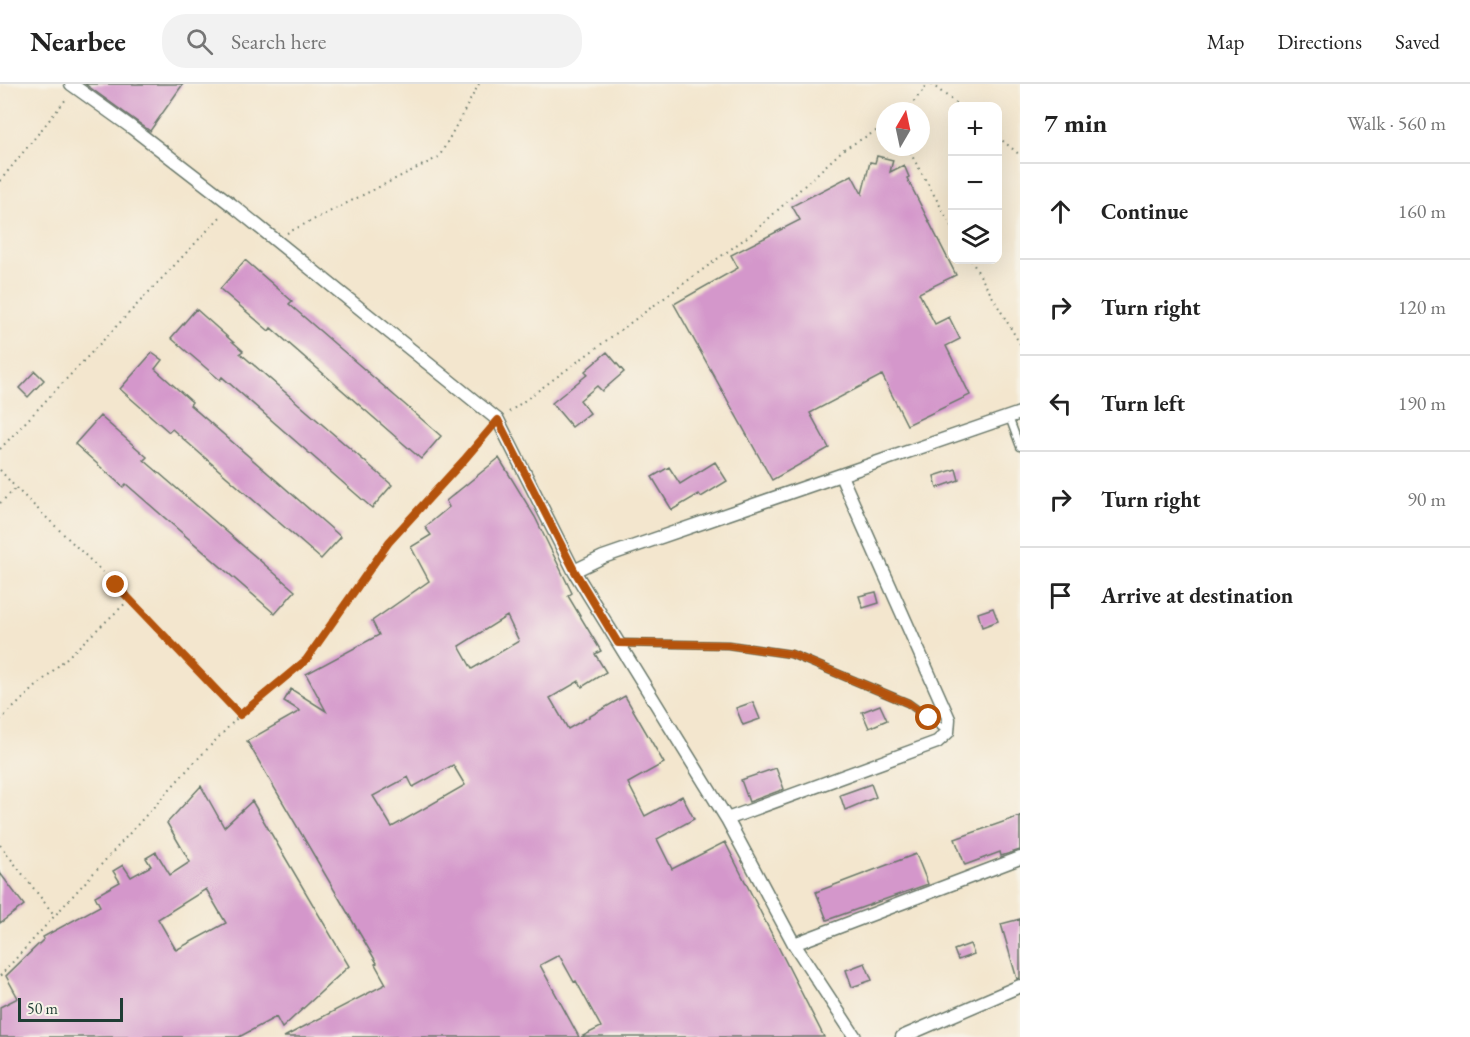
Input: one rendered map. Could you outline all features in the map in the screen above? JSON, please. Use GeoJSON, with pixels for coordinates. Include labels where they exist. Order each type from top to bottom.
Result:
{"type":"FeatureCollection","features":[{"type":"Feature","properties":{"kind":"street"},"geometry":{"type":"LineString","coordinates":[[73,86],[131,127],[232,205],[498,420],[574,570],[727,819],[794,944],[855,1037]]}},
{"type":"Feature","properties":{"kind":"street"},"geometry":{"type":"LineString","coordinates":[[574,570],[603,557],[1014,415]]}},
{"type":"Feature","properties":{"kind":"street"},"geometry":{"type":"LineString","coordinates":[[727,819],[937,742],[948,732],[949,719],[841,476]]}},
{"type":"Feature","properties":{"kind":"street"},"geometry":{"type":"LineString","coordinates":[[794,944],[1020,858]]}},
{"type":"Feature","properties":{"kind":"street"},"geometry":{"type":"LineString","coordinates":[[902,1037],[1020,986]]}},
{"type":"Feature","properties":{"kind":"lane"},"geometry":{"type":"LineString","coordinates":[[1014,415],[1020,447]]}},
{"type":"Feature","properties":{"kind":"lane"},"geometry":{"type":"LineString","coordinates":[[618,643],[728,645],[791,654],[908,703],[948,732]]}},
{"type":"Feature","properties":{"kind":"path"},"geometry":{"type":"LineString","coordinates":[[274,240],[439,157],[479,84]]}},
{"type":"Feature","properties":{"kind":"path"},"geometry":{"type":"LineString","coordinates":[[914,102],[930,84],[955,102]]}},
{"type":"Feature","properties":{"kind":"path"},"geometry":{"type":"LineString","coordinates":[[0,181],[73,86]]}},
{"type":"Feature","properties":{"kind":"path"},"geometry":{"type":"LineString","coordinates":[[0,976],[240,715],[306,660],[389,542],[498,420],[754,232],[844,149],[876,131]]}},
{"type":"Feature","properties":{"kind":"path"},"geometry":{"type":"LineString","coordinates":[[1002,140],[1020,155]]}},
{"type":"Feature","properties":{"kind":"path"},"geometry":{"type":"LineString","coordinates":[[911,156],[948,220]]}},
{"type":"Feature","properties":{"kind":"path"},"geometry":{"type":"LineString","coordinates":[[0,448],[232,205]]}},
{"type":"Feature","properties":{"kind":"path"},"geometry":{"type":"LineString","coordinates":[[973,264],[1020,343]]}},
{"type":"Feature","properties":{"kind":"path"},"geometry":{"type":"LineString","coordinates":[[0,470],[116,585],[240,715]]}},
{"type":"Feature","properties":{"kind":"path"},"geometry":{"type":"LineString","coordinates":[[0,503],[16,488]]}},
{"type":"Feature","properties":{"kind":"path"},"geometry":{"type":"LineString","coordinates":[[0,720],[129,600]]}},
{"type":"Feature","properties":{"kind":"path"},"geometry":{"type":"LineString","coordinates":[[0,845],[55,916]]}},
{"type":"Feature","properties":{"kind":"building"},"geometry":{"type":"Polygon","coordinates":[[[85,84],[183,84],[150,131],[85,84]]]}},
{"type":"Feature","properties":{"kind":"building"},"geometry":{"type":"Polygon","coordinates":[[[877,156],[893,160],[890,172],[904,165],[909,177],[907,178],[948,259],[948,264],[950,264],[956,275],[919,293],[935,324],[949,317],[960,339],[946,346],[970,395],[907,425],[882,375],[810,413],[829,448],[772,480],[674,304],[738,268],[731,255],[800,220],[792,206],[852,175],[862,194],[870,162],[875,163],[877,156]]]}},
{"type":"Feature","properties":{"kind":"building"},"geometry":{"type":"Polygon","coordinates":[[[245,260],[292,301],[289,304],[441,436],[421,459],[271,328],[269,331],[220,289],[245,260]]]}},
{"type":"Feature","properties":{"kind":"building"},"geometry":{"type":"Polygon","coordinates":[[[196,309],[243,351],[240,353],[392,485],[372,508],[222,377],[220,380],[171,338],[196,309]]]}},
{"type":"Feature","properties":{"kind":"building"},"geometry":{"type":"Polygon","coordinates":[[[607,352],[624,372],[602,391],[597,386],[580,400],[590,413],[572,427],[552,403],[588,374],[585,371],[607,352]]]}},
{"type":"Feature","properties":{"kind":"building"},"geometry":{"type":"Polygon","coordinates":[[[152,353],[162,360],[155,369],[192,402],[190,405],[341,537],[321,559],[172,429],[169,432],[120,389],[152,353]]]}},
{"type":"Feature","properties":{"kind":"building"},"geometry":{"type":"Polygon","coordinates":[[[35,371],[44,380],[28,397],[19,388],[35,371]]]}},
{"type":"Feature","properties":{"kind":"building"},"geometry":{"type":"Polygon","coordinates":[[[100,416],[147,457],[144,460],[295,591],[275,614],[126,484],[123,487],[75,444],[100,416]]]}},
{"type":"Feature","properties":{"kind":"building"},"geometry":{"type":"Polygon","coordinates":[[[499,458],[535,517],[572,593],[568,596],[601,651],[595,654],[606,672],[582,687],[579,681],[550,698],[568,729],[625,696],[664,763],[628,783],[645,816],[682,796],[694,819],[657,839],[672,869],[725,842],[824,1037],[581,1037],[601,1027],[559,955],[540,965],[579,1037],[284,1037],[386,984],[375,964],[377,963],[247,741],[300,711],[284,701],[291,689],[326,711],[306,674],[379,635],[372,621],[429,581],[411,547],[431,535],[425,527],[449,507],[446,501],[499,458]],[[507,616],[459,646],[472,669],[519,641],[507,616]],[[453,765],[413,787],[408,777],[373,796],[392,827],[465,785],[453,765]]]}},
{"type":"Feature","properties":{"kind":"building"},"geometry":{"type":"Polygon","coordinates":[[[715,462],[727,481],[701,497],[699,494],[672,510],[652,477],[669,467],[680,484],[715,462]]]}},
{"type":"Feature","properties":{"kind":"building"},"geometry":{"type":"Polygon","coordinates":[[[956,469],[959,480],[937,488],[934,476],[956,469]]]}},
{"type":"Feature","properties":{"kind":"building"},"geometry":{"type":"Polygon","coordinates":[[[876,592],[879,603],[863,608],[859,596],[876,592]]]}},
{"type":"Feature","properties":{"kind":"building"},"geometry":{"type":"Polygon","coordinates":[[[993,608],[998,621],[982,627],[978,613],[993,608]]]}},
{"type":"Feature","properties":{"kind":"building"},"geometry":{"type":"Polygon","coordinates":[[[753,702],[760,719],[743,725],[736,708],[753,702]]]}},
{"type":"Feature","properties":{"kind":"building"},"geometry":{"type":"Polygon","coordinates":[[[880,705],[887,720],[869,728],[862,712],[880,705]]]}},
{"type":"Feature","properties":{"kind":"building"},"geometry":{"type":"Polygon","coordinates":[[[776,768],[784,789],[749,802],[741,780],[776,768]]]}},
{"type":"Feature","properties":{"kind":"building"},"geometry":{"type":"Polygon","coordinates":[[[871,784],[876,797],[845,810],[840,795],[871,784]]]}},
{"type":"Feature","properties":{"kind":"building"},"geometry":{"type":"Polygon","coordinates":[[[201,786],[224,827],[252,801],[349,966],[282,1028],[276,1017],[239,1037],[0,1037],[0,1007],[18,998],[6,976],[44,939],[43,937],[100,906],[95,896],[120,882],[113,871],[123,865],[131,877],[151,866],[146,858],[156,852],[170,875],[190,862],[167,823],[201,786]],[[206,889],[158,919],[176,950],[226,923],[206,889]]]}},
{"type":"Feature","properties":{"kind":"building"},"geometry":{"type":"Polygon","coordinates":[[[1020,816],[1020,850],[1001,856],[1000,852],[965,865],[955,839],[1020,816]]]}},
{"type":"Feature","properties":{"kind":"building"},"geometry":{"type":"Polygon","coordinates":[[[916,854],[928,884],[827,920],[816,892],[916,854]]]}},
{"type":"Feature","properties":{"kind":"building"},"geometry":{"type":"Polygon","coordinates":[[[0,873],[24,905],[0,923],[0,873]]]}},
{"type":"Feature","properties":{"kind":"building"},"geometry":{"type":"Polygon","coordinates":[[[1020,919],[1020,978],[1017,979],[1001,924],[1020,919]]]}},
{"type":"Feature","properties":{"kind":"building"},"geometry":{"type":"Polygon","coordinates":[[[970,944],[974,954],[958,960],[954,950],[970,944]]]}},
{"type":"Feature","properties":{"kind":"building"},"geometry":{"type":"Polygon","coordinates":[[[865,963],[872,980],[852,987],[846,970],[865,963]]]}},
{"type":"Feature","properties":{"kind":"route"},"geometry":{"type":"LineString","coordinates":[[116,585],[240,715],[306,660],[389,542],[498,420],[574,570],[618,643],[728,645],[791,654],[908,703],[929,718]]}}]}
